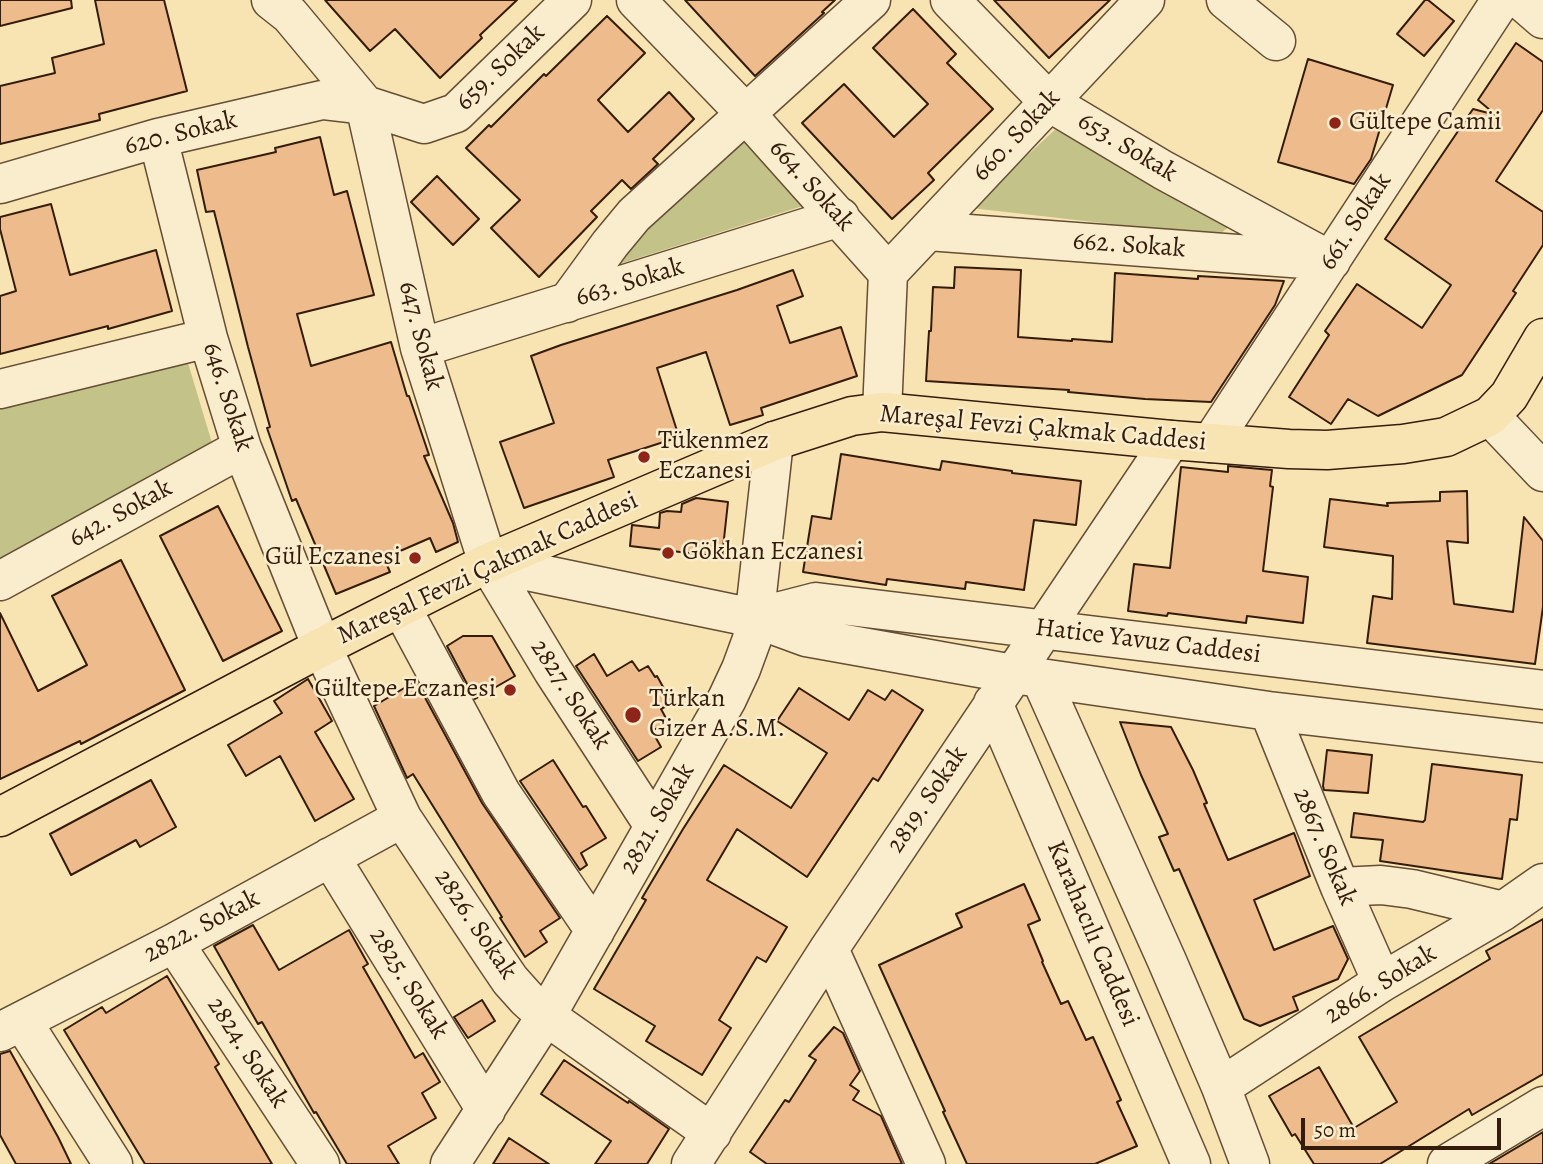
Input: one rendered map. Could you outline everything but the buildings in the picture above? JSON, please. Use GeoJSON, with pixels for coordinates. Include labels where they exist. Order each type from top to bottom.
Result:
{"type":"FeatureCollection","features":[{"type":"Feature","properties":{"kind":"main road","name":"Mareşal Fevzi Çakmak Caddesi"},"geometry":{"type":"LineString","coordinates":[[0,817],[322,647],[488,563],[774,441],[852,416],[882,412],[1171,440],[1327,450],[1403,444],[1446,437],[1490,416],[1509,396],[1543,338]]}},
{"type":"Feature","properties":{"kind":"street","name":"659. Sokak"},"geometry":{"type":"LineString","coordinates":[[424,124],[456,113],[572,0]]}},
{"type":"Feature","properties":{"kind":"street","name":"664. Sokak"},"geometry":{"type":"LineString","coordinates":[[636,0],[746,114],[888,273]]}},
{"type":"Feature","properties":{"kind":"street"},"geometry":{"type":"LineString","coordinates":[[567,303],[634,215],[871,0]]}},
{"type":"Feature","properties":{"kind":"street","name":"653. Sokak"},"geometry":{"type":"LineString","coordinates":[[950,0],[1049,102],[1163,170],[1331,261]]}},
{"type":"Feature","properties":{"kind":"street","name":"660. Sokak"},"geometry":{"type":"LineString","coordinates":[[888,273],[1145,0]]}},
{"type":"Feature","properties":{"kind":"street"},"geometry":{"type":"LineString","coordinates":[[1226,0],[1276,41]]}},
{"type":"Feature","properties":{"kind":"street","name":"661. Sokak"},"geometry":{"type":"LineString","coordinates":[[1211,443],[1501,0]]}},
{"type":"Feature","properties":{"kind":"street"},"geometry":{"type":"LineString","coordinates":[[1521,0],[1543,19]]}},
{"type":"Feature","properties":{"kind":"street"},"geometry":{"type":"LineString","coordinates":[[289,5],[365,105]]}},
{"type":"Feature","properties":{"kind":"street","name":"620. Sokak"},"geometry":{"type":"LineString","coordinates":[[0,184],[158,138],[322,100],[365,105],[424,124]]}},
{"type":"Feature","properties":{"kind":"street","name":"647. Sokak"},"geometry":{"type":"LineString","coordinates":[[365,105],[420,348],[488,563]]}},
{"type":"Feature","properties":{"kind":"street","name":"646. Sokak"},"geometry":{"type":"LineString","coordinates":[[158,138],[208,338],[242,448],[322,647]]}},
{"type":"Feature","properties":{"kind":"street","name":"663. Sokak"},"geometry":{"type":"LineString","coordinates":[[420,348],[840,217]]}},
{"type":"Feature","properties":{"kind":"street","name":"662. Sokak"},"geometry":{"type":"LineString","coordinates":[[928,231],[1331,261]]}},
{"type":"Feature","properties":{"kind":"street"},"geometry":{"type":"LineString","coordinates":[[882,412],[888,273]]}},
{"type":"Feature","properties":{"kind":"street"},"geometry":{"type":"LineString","coordinates":[[0,389],[208,338]]}},
{"type":"Feature","properties":{"kind":"street"},"geometry":{"type":"LineString","coordinates":[[1490,416],[1541,469]]}},
{"type":"Feature","properties":{"kind":"street","name":"2819. Sokak"},"geometry":{"type":"LineString","coordinates":[[691,1164],[829,949],[1016,685],[1044,630],[1171,440]]}},
{"type":"Feature","properties":{"kind":"street","name":"2821. Sokak"},"geometry":{"type":"LineString","coordinates":[[450,1164],[546,1016],[727,699],[752,639],[774,441]]}},
{"type":"Feature","properties":{"kind":"street","name":"642. Sokak"},"geometry":{"type":"LineString","coordinates":[[0,581],[242,448]]}},
{"type":"Feature","properties":{"kind":"street"},"geometry":{"type":"LineString","coordinates":[[488,563],[754,618],[806,637],[1016,685],[1543,743]]}},
{"type":"Feature","properties":{"kind":"street","name":"2827. Sokak"},"geometry":{"type":"LineString","coordinates":[[488,563],[553,670],[654,826]]}},
{"type":"Feature","properties":{"kind":"street","name":"Hatice Yavuz Caddesi"},"geometry":{"type":"LineString","coordinates":[[754,618],[816,602],[1543,690]]}},
{"type":"Feature","properties":{"kind":"street"},"geometry":{"type":"LineString","coordinates":[[401,607],[501,793],[595,931]]}},
{"type":"Feature","properties":{"kind":"street","name":"2826. Sokak"},"geometry":{"type":"LineString","coordinates":[[322,647],[402,818],[510,980],[546,1016],[712,1133]]}},
{"type":"Feature","properties":{"kind":"street"},"geometry":{"type":"LineString","coordinates":[[1016,685],[1167,961],[1221,1087],[1250,1164]]}},
{"type":"Feature","properties":{"kind":"street","name":"Karahacılı Caddesi"},"geometry":{"type":"LineString","coordinates":[[1016,685],[1191,1164]]}},
{"type":"Feature","properties":{"kind":"street","name":"2867. Sokak"},"geometry":{"type":"LineString","coordinates":[[1269,711],[1340,887],[1382,982]]}},
{"type":"Feature","properties":{"kind":"street","name":"2822. Sokak"},"geometry":{"type":"LineString","coordinates":[[11,1026],[174,943],[402,818]]}},
{"type":"Feature","properties":{"kind":"street","name":"2825. Sokak"},"geometry":{"type":"LineString","coordinates":[[330,857],[486,1110]]}},
{"type":"Feature","properties":{"kind":"street","name":"2866. Sokak"},"geometry":{"type":"LineString","coordinates":[[1221,1087],[1382,982],[1503,911],[1543,883]]}},
{"type":"Feature","properties":{"kind":"street"},"geometry":{"type":"LineString","coordinates":[[1340,887],[1381,885],[1412,889],[1503,911]]}},
{"type":"Feature","properties":{"kind":"street","name":"2824. Sokak"},"geometry":{"type":"LineString","coordinates":[[174,943],[320,1164]]}},
{"type":"Feature","properties":{"kind":"street"},"geometry":{"type":"LineString","coordinates":[[829,949],[926,1164]]}},
{"type":"Feature","properties":{"kind":"street"},"geometry":{"type":"LineString","coordinates":[[11,1026],[113,1164]]}},
{"type":"Feature","properties":{"kind":"street"},"geometry":{"type":"LineString","coordinates":[[1447,1164],[1543,1106]]}},
{"type":"Feature","properties":{"kind":"shaded area"},"geometry":{"type":"Polygon","coordinates":[[[1062,123],[1234,223],[1217,236],[971,208],[1062,123]]]}},
{"type":"Feature","properties":{"kind":"shaded area"},"geometry":{"type":"Polygon","coordinates":[[[747,137],[806,205],[613,266],[624,247],[747,137]]]}},
{"type":"Feature","properties":{"kind":"shaded area"},"geometry":{"type":"Polygon","coordinates":[[[188,363],[212,443],[0,560],[0,403],[188,363]]]}},
{"type":"Feature","properties":{"kind":"place","name":"Gültepe Camii"},"geometry":{"type":"Point","coordinates":[1335,123]}},
{"type":"Feature","properties":{"kind":"place","name":"Tükenmez Eczanesi"},"geometry":{"type":"Point","coordinates":[644,457]}},
{"type":"Feature","properties":{"kind":"place","name":"Gökhan Eczanesi"},"geometry":{"type":"Point","coordinates":[668,553]}},
{"type":"Feature","properties":{"kind":"place","name":"Gül Eczanesi"},"geometry":{"type":"Point","coordinates":[415,558]}},
{"type":"Feature","properties":{"kind":"place","name":"Gültepe Eczanesi"},"geometry":{"type":"Point","coordinates":[510,690]}},
{"type":"Feature","properties":{"kind":"place","name":"Türkan Gizer A.S.M."},"geometry":{"type":"Point","coordinates":[633,715]}}]}
